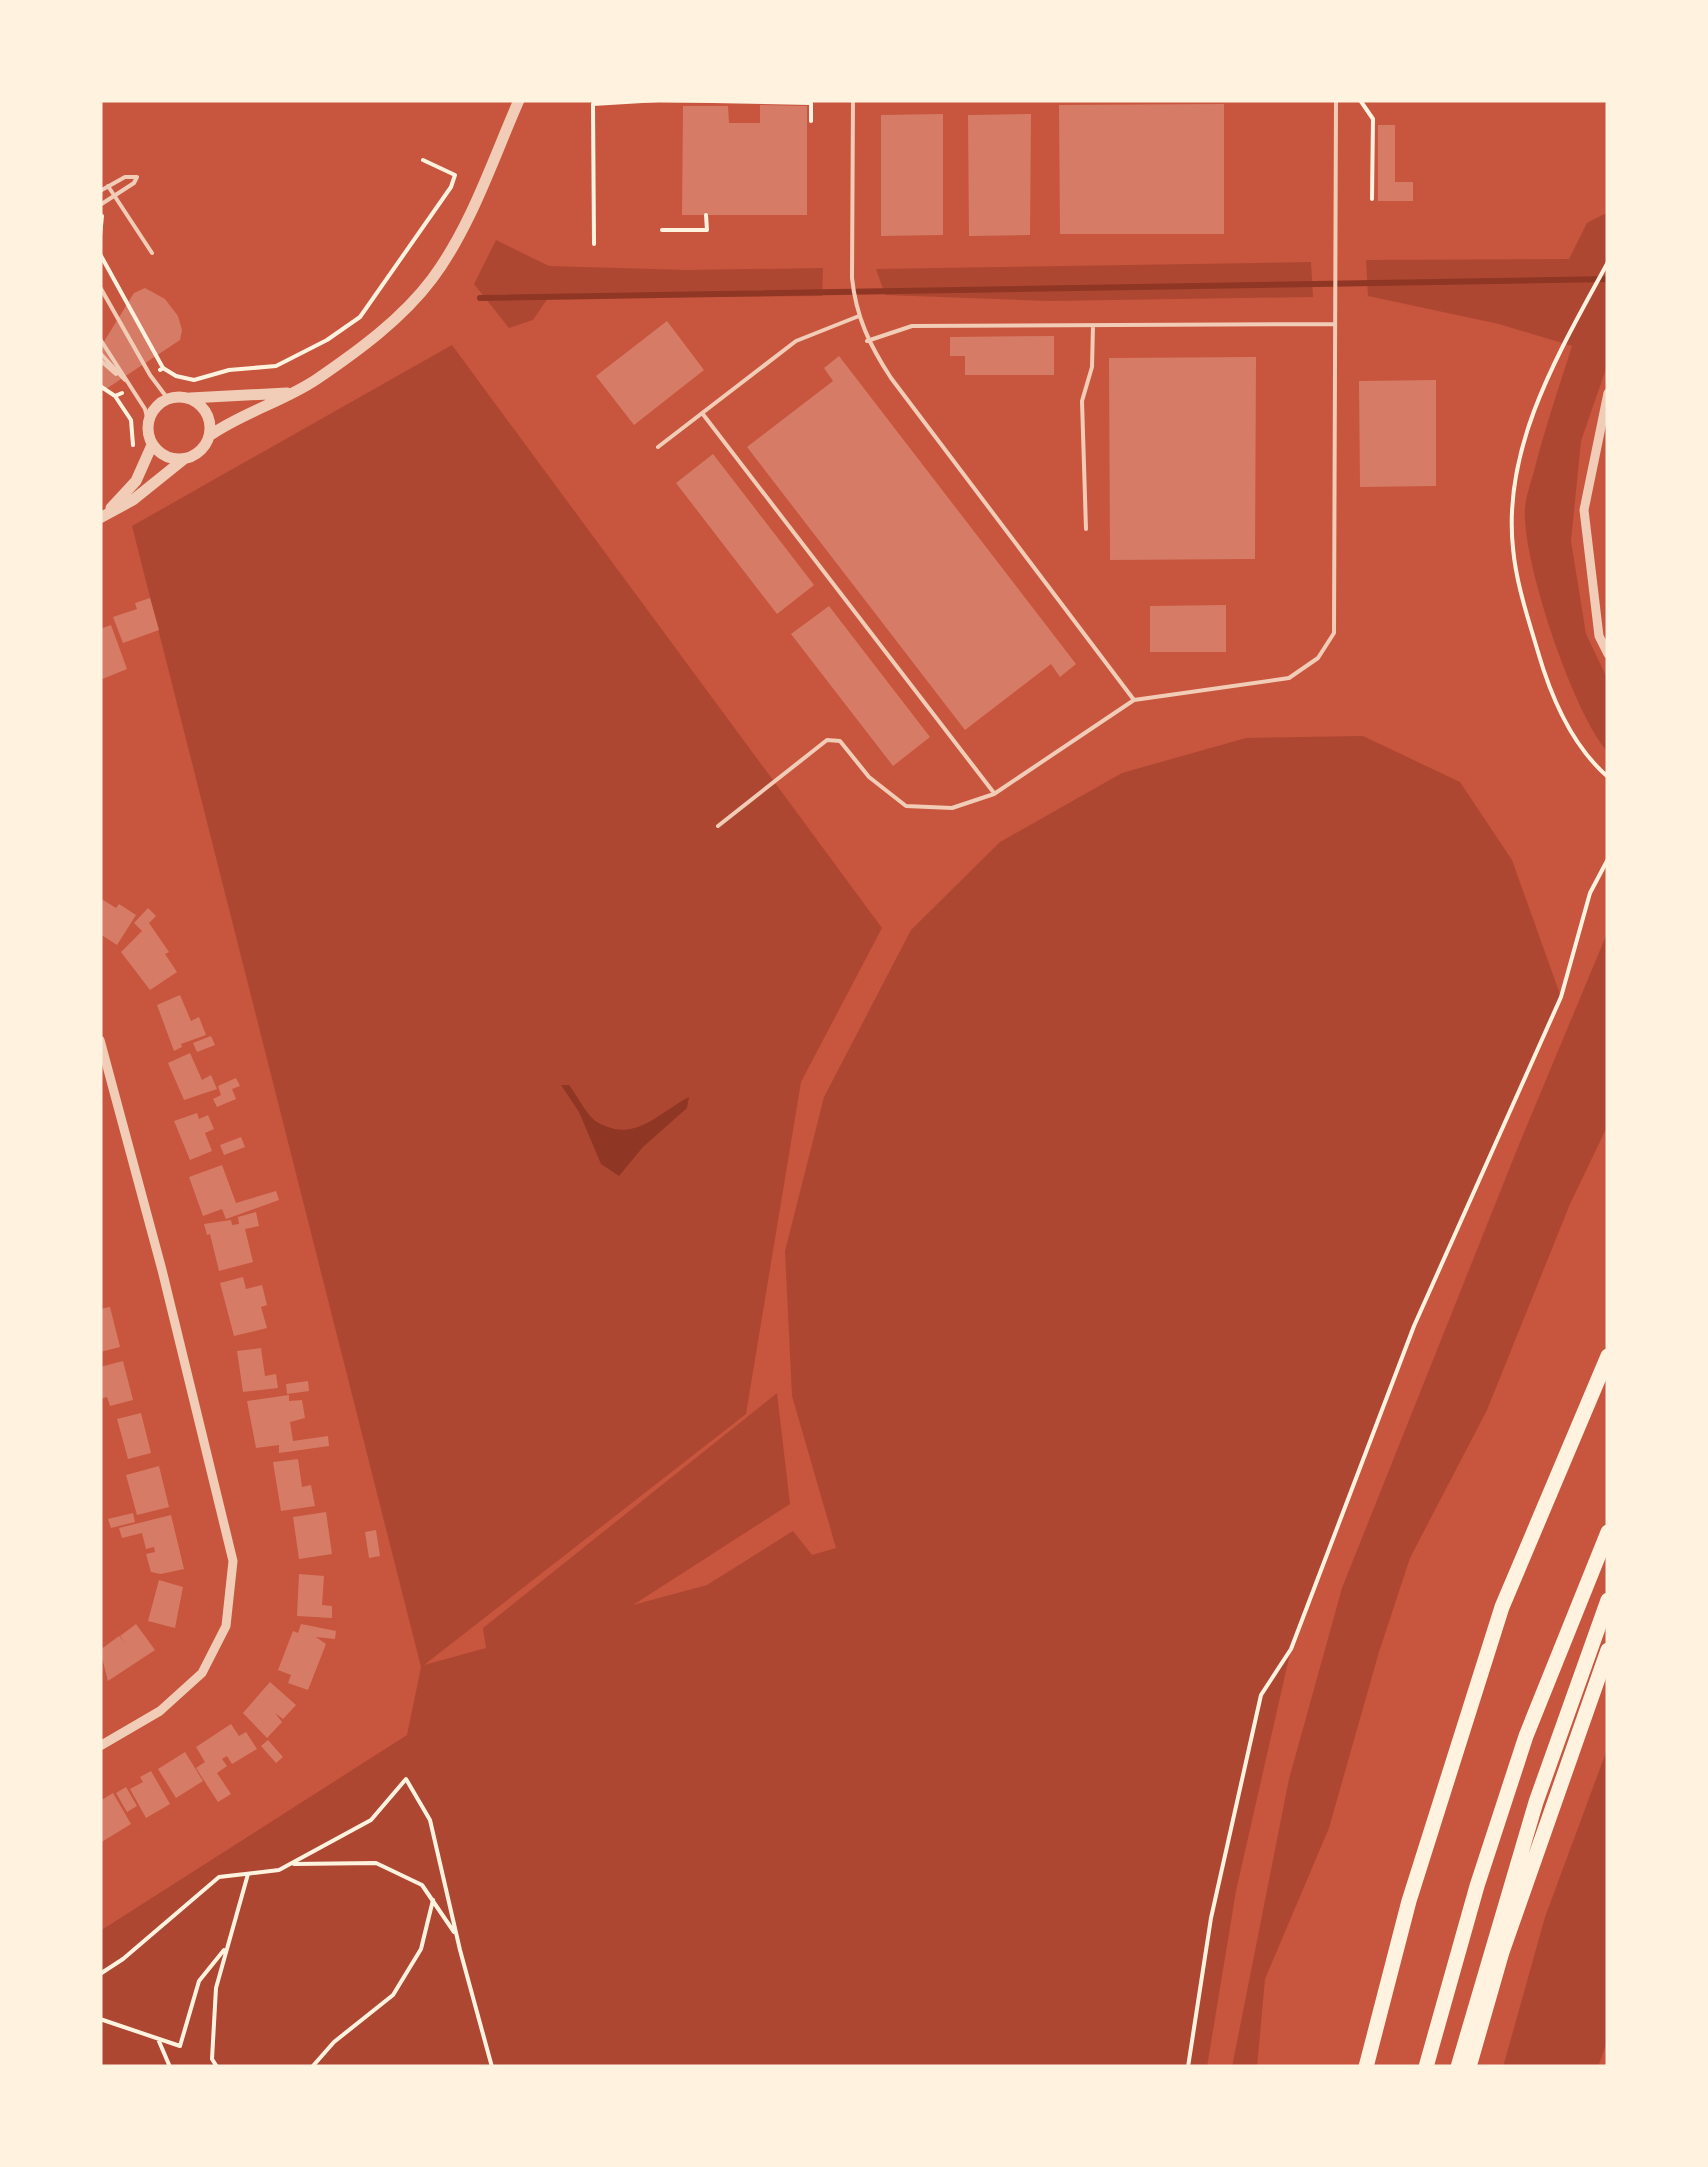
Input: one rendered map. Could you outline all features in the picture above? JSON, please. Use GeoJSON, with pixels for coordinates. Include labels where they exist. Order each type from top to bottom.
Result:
{"type":"FeatureCollection","features":[{"type":"Feature","properties":{"kind":"highway"},"geometry":{"type":"LineString","coordinates":[[1366,2067],[1409,1901],[1502,1607],[1608,1356]]}},
{"type":"Feature","properties":{"kind":"highway"},"geometry":{"type":"LineString","coordinates":[[1426,2067],[1476,1886],[1526,1736],[1608,1532]]}},
{"type":"Feature","properties":{"kind":"highway"},"geometry":{"type":"LineString","coordinates":[[1458,2067],[1536,1802],[1608,1600]]}},
{"type":"Feature","properties":{"kind":"highway"},"geometry":{"type":"LineString","coordinates":[[1469,2067],[1502,1952],[1608,1650]]}},
{"type":"Feature","properties":{"kind":"street"},"geometry":{"type":"LineString","coordinates":[[102,517],[133,500],[184,459],[200,452],[209,436],[245,413],[294,393],[376,335],[430,282],[462,229],[519,100]]}},
{"type":"Feature","properties":{"kind":"street"},"geometry":{"type":"LineString","coordinates":[[102,517],[136,481],[152,445],[148,421],[168,399],[294,393]]}},
{"type":"Feature","properties":{"kind":"street"},"geometry":{"type":"LineString","coordinates":[[1608,393],[1584,510],[1599,636],[1608,654]]}},
{"type":"Feature","properties":{"kind":"street"},"geometry":{"type":"LineString","coordinates":[[186,398],[205,412],[209,436]]}},
{"type":"Feature","properties":{"kind":"street"},"geometry":{"type":"LineString","coordinates":[[152,445],[166,457],[184,459]]}},
{"type":"Feature","properties":{"kind":"street"},"geometry":{"type":"LineString","coordinates":[[100,1040],[162,1270],[232,1562],[226,1626],[202,1673],[160,1710],[100,1746]]}},
{"type":"Feature","properties":{"kind":"street"},"geometry":{"type":"LineString","coordinates":[[100,1735],[123,1732]]}},
{"type":"Feature","properties":{"kind":"lane"},"geometry":{"type":"LineString","coordinates":[[853,100],[852,278],[854,302],[867,342],[890,378],[1134,700]]}},
{"type":"Feature","properties":{"kind":"lane"},"geometry":{"type":"LineString","coordinates":[[718,826],[827,740],[840,741],[869,778],[906,806],[952,808],[994,794],[1134,700],[1289,678],[1318,658],[1334,633],[1336,100]]}},
{"type":"Feature","properties":{"kind":"lane"},"geometry":{"type":"LineString","coordinates":[[100,191],[125,177],[137,177],[100,208]]}},
{"type":"Feature","properties":{"kind":"lane"},"geometry":{"type":"LineString","coordinates":[[108,186],[152,253]]}},
{"type":"Feature","properties":{"kind":"lane"},"geometry":{"type":"LineString","coordinates":[[100,288],[168,399]]}},
{"type":"Feature","properties":{"kind":"lane"},"geometry":{"type":"LineString","coordinates":[[658,447],[796,341],[859,316]]}},
{"type":"Feature","properties":{"kind":"lane"},"geometry":{"type":"LineString","coordinates":[[867,342],[912,326],[1335,324]]}},
{"type":"Feature","properties":{"kind":"lane"},"geometry":{"type":"LineString","coordinates":[[1086,529],[1082,401],[1092,367],[1093,326]]}},
{"type":"Feature","properties":{"kind":"lane"},"geometry":{"type":"LineString","coordinates":[[100,339],[132,387],[148,421]]}},
{"type":"Feature","properties":{"kind":"lane"},"geometry":{"type":"LineString","coordinates":[[100,357],[132,387]]}},
{"type":"Feature","properties":{"kind":"lane"},"geometry":{"type":"LineString","coordinates":[[702,412],[994,794]]}},
{"type":"Feature","properties":{"kind":"path"},"geometry":{"type":"LineString","coordinates":[[594,244],[594,104],[659,100],[811,103],[811,121]]}},
{"type":"Feature","properties":{"kind":"path"},"geometry":{"type":"LineString","coordinates":[[1360,100],[1372,118],[1372,199]]}},
{"type":"Feature","properties":{"kind":"path"},"geometry":{"type":"LineString","coordinates":[[100,254],[163,368],[194,380],[229,370],[276,366],[292,361],[360,318],[451,188],[454,175],[423,160]]}},
{"type":"Feature","properties":{"kind":"path"},"geometry":{"type":"LineString","coordinates":[[451,188],[463,192]]}},
{"type":"Feature","properties":{"kind":"path"},"geometry":{"type":"LineString","coordinates":[[100,208],[100,236]]}},
{"type":"Feature","properties":{"kind":"path"},"geometry":{"type":"LineString","coordinates":[[662,230],[706,230],[706,215]]}},
{"type":"Feature","properties":{"kind":"path"},"geometry":{"type":"LineString","coordinates":[[1607,264],[1550,368],[1532,420],[1513,490],[1512,547],[1544,674],[1575,739],[1590,761],[1608,777]]}},
{"type":"Feature","properties":{"kind":"path"},"geometry":{"type":"LineString","coordinates":[[150,375],[163,368]]}},
{"type":"Feature","properties":{"kind":"path"},"geometry":{"type":"LineString","coordinates":[[100,386],[115,396],[130,420],[133,446]]}},
{"type":"Feature","properties":{"kind":"path"},"geometry":{"type":"LineString","coordinates":[[115,396],[132,387]]}},
{"type":"Feature","properties":{"kind":"path"},"geometry":{"type":"LineString","coordinates":[[1188,2067],[1211,1918],[1260,1695],[1291,1649],[1414,1326],[1561,998],[1590,893],[1608,858]]}},
{"type":"Feature","properties":{"kind":"path"},"geometry":{"type":"LineString","coordinates":[[100,1974],[219,1877],[278,1870],[371,1820],[406,1780],[430,1820],[492,2067]]}},
{"type":"Feature","properties":{"kind":"path"},"geometry":{"type":"LineString","coordinates":[[289,1864],[376,1862],[422,1884],[457,1936]]}},
{"type":"Feature","properties":{"kind":"path"},"geometry":{"type":"LineString","coordinates":[[217,2067],[212,2059],[216,1988],[248,1874]]}},
{"type":"Feature","properties":{"kind":"path"},"geometry":{"type":"LineString","coordinates":[[312,2067],[334,2042],[393,1995],[421,1949],[433,1900]]}},
{"type":"Feature","properties":{"kind":"path"},"geometry":{"type":"LineString","coordinates":[[100,2019],[180,2046],[199,1981],[227,1947]]}},
{"type":"Feature","properties":{"kind":"path"},"geometry":{"type":"LineString","coordinates":[[158,2038],[170,2067]]}},
{"type":"Feature","properties":{"kind":"shaded area"},"geometry":{"type":"Polygon","coordinates":[[[1608,212],[1608,363],[1581,441],[1571,541],[1586,634],[1608,680],[1608,752],[1580,706],[1552,635],[1526,531],[1527,494],[1572,346],[1499,324],[1368,296],[1366,260],[1569,259],[1587,223],[1608,212]]]}},
{"type":"Feature","properties":{"kind":"shaded area"},"geometry":{"type":"Polygon","coordinates":[[[496,240],[549,266],[823,268],[822,296],[548,298],[533,320],[509,328],[474,284],[496,240]]]}},
{"type":"Feature","properties":{"kind":"shaded area"},"geometry":{"type":"Polygon","coordinates":[[[1311,262],[1313,297],[1049,301],[885,295],[876,269],[1311,262]]]}},
{"type":"Feature","properties":{"kind":"shaded area"},"geometry":{"type":"Polygon","coordinates":[[[452,345],[882,928],[801,1082],[746,1414],[424,1665],[486,1648],[483,1628],[777,1393],[790,1504],[633,1605],[707,1585],[793,1531],[812,1555],[836,1548],[792,1396],[785,1251],[824,1097],[911,930],[1000,842],[1122,773],[1246,738],[1363,736],[1460,782],[1512,860],[1561,997],[1414,1326],[1291,1649],[1236,1891],[1207,2067],[100,2067],[100,1931],[407,1735],[421,1667],[132,526],[452,345]]]}},
{"type":"Feature","properties":{"kind":"shaded area"},"geometry":{"type":"Polygon","coordinates":[[[1608,931],[1608,1125],[1570,1204],[1487,1410],[1410,1558],[1329,1828],[1265,1979],[1257,2067],[1232,2067],[1289,1779],[1342,1588],[1608,931]]]}},
{"type":"Feature","properties":{"kind":"shaded area"},"geometry":{"type":"Polygon","coordinates":[[[561,1085],[569,1085],[597,1122],[623,1130],[646,1124],[689,1097],[687,1108],[643,1147],[619,1176],[601,1164],[579,1112],[561,1085]]]}},
{"type":"Feature","properties":{"kind":"shaded area"},"geometry":{"type":"Polygon","coordinates":[[[1608,1747],[1608,2039],[1598,2067],[1503,2067],[1545,1917],[1608,1747]]]}},
{"type":"Feature","properties":{"kind":"building"},"geometry":{"type":"Polygon","coordinates":[[[1224,104],[1224,234],[1060,234],[1059,105],[1224,104]]]}},
{"type":"Feature","properties":{"kind":"building"},"geometry":{"type":"Polygon","coordinates":[[[760,105],[807,106],[807,215],[682,215],[683,106],[728,106],[729,123],[760,123],[760,105]]]}},
{"type":"Feature","properties":{"kind":"building"},"geometry":{"type":"Polygon","coordinates":[[[943,114],[943,235],[881,236],[881,115],[943,114]]]}},
{"type":"Feature","properties":{"kind":"building"},"geometry":{"type":"Polygon","coordinates":[[[1031,114],[1030,235],[969,236],[968,115],[1031,114]]]}},
{"type":"Feature","properties":{"kind":"building"},"geometry":{"type":"Polygon","coordinates":[[[1378,125],[1395,125],[1395,182],[1413,182],[1413,201],[1378,201],[1378,125]]]}},
{"type":"Feature","properties":{"kind":"building"},"geometry":{"type":"Polygon","coordinates":[[[145,288],[165,299],[178,316],[180,340],[100,393],[100,348],[134,293],[145,288]]]}},
{"type":"Feature","properties":{"kind":"building"},"geometry":{"type":"Polygon","coordinates":[[[667,321],[704,370],[634,425],[596,376],[667,321]]]}},
{"type":"Feature","properties":{"kind":"building"},"geometry":{"type":"Polygon","coordinates":[[[1054,336],[1054,375],[965,375],[965,356],[950,356],[950,337],[1054,336]]]}},
{"type":"Feature","properties":{"kind":"building"},"geometry":{"type":"Polygon","coordinates":[[[839,356],[1076,664],[1060,677],[1051,664],[965,730],[747,447],[833,381],[824,368],[839,356]]]}},
{"type":"Feature","properties":{"kind":"building"},"geometry":{"type":"Polygon","coordinates":[[[1256,357],[1255,559],[1110,560],[1109,358],[1256,357]]]}},
{"type":"Feature","properties":{"kind":"building"},"geometry":{"type":"Polygon","coordinates":[[[1436,380],[1436,486],[1360,487],[1359,381],[1436,380]]]}},
{"type":"Feature","properties":{"kind":"building"},"geometry":{"type":"Polygon","coordinates":[[[713,454],[814,585],[777,614],[676,483],[713,454]]]}},
{"type":"Feature","properties":{"kind":"building"},"geometry":{"type":"Polygon","coordinates":[[[150,598],[159,630],[123,643],[113,617],[137,609],[135,603],[150,598]]]}},
{"type":"Feature","properties":{"kind":"building"},"geometry":{"type":"Polygon","coordinates":[[[1226,605],[1226,652],[1150,652],[1150,606],[1226,605]]]}},
{"type":"Feature","properties":{"kind":"building"},"geometry":{"type":"Polygon","coordinates":[[[829,606],[930,737],[893,766],[791,634],[829,606]]]}},
{"type":"Feature","properties":{"kind":"building"},"geometry":{"type":"Polygon","coordinates":[[[111,625],[127,669],[100,680],[100,629],[111,625]]]}},
{"type":"Feature","properties":{"kind":"building"},"geometry":{"type":"Polygon","coordinates":[[[100,898],[136,915],[117,945],[100,934],[100,898]]]}},
{"type":"Feature","properties":{"kind":"building"},"geometry":{"type":"Polygon","coordinates":[[[148,908],[156,916],[149,923],[177,972],[150,990],[121,952],[142,931],[134,923],[148,908]]]}},
{"type":"Feature","properties":{"kind":"building"},"geometry":{"type":"Polygon","coordinates":[[[180,995],[191,1021],[199,1017],[206,1035],[181,1044],[174,1051],[157,1005],[180,995]]]}},
{"type":"Feature","properties":{"kind":"building"},"geometry":{"type":"Polygon","coordinates":[[[211,1036],[215,1045],[197,1052],[193,1043],[211,1036]]]}},
{"type":"Feature","properties":{"kind":"building"},"geometry":{"type":"Polygon","coordinates":[[[190,1053],[202,1080],[211,1075],[217,1089],[184,1100],[168,1063],[190,1053]]]}},
{"type":"Feature","properties":{"kind":"building"},"geometry":{"type":"Polygon","coordinates":[[[236,1078],[240,1086],[232,1089],[236,1099],[217,1107],[213,1099],[221,1095],[218,1086],[236,1078]]]}},
{"type":"Feature","properties":{"kind":"building"},"geometry":{"type":"Polygon","coordinates":[[[197,1113],[199,1119],[208,1115],[214,1129],[205,1133],[212,1151],[190,1160],[174,1121],[197,1113]]]}},
{"type":"Feature","properties":{"kind":"building"},"geometry":{"type":"Polygon","coordinates":[[[241,1137],[245,1147],[224,1155],[220,1145],[241,1137]]]}},
{"type":"Feature","properties":{"kind":"building"},"geometry":{"type":"Polygon","coordinates":[[[222,1165],[236,1203],[276,1191],[279,1200],[226,1219],[222,1209],[203,1216],[189,1177],[222,1165]]]}},
{"type":"Feature","properties":{"kind":"building"},"geometry":{"type":"Polygon","coordinates":[[[256,1212],[259,1226],[245,1229],[253,1262],[219,1271],[204,1224],[231,1220],[232,1225],[239,1224],[238,1217],[256,1212]]]}},
{"type":"Feature","properties":{"kind":"building"},"geometry":{"type":"Polygon","coordinates":[[[243,1277],[246,1289],[262,1285],[267,1305],[261,1307],[267,1328],[234,1336],[220,1283],[243,1277]]]}},
{"type":"Feature","properties":{"kind":"building"},"geometry":{"type":"Polygon","coordinates":[[[110,1307],[120,1347],[100,1352],[100,1309],[110,1307]]]}},
{"type":"Feature","properties":{"kind":"building"},"geometry":{"type":"Polygon","coordinates":[[[261,1348],[265,1376],[276,1374],[278,1388],[243,1392],[237,1351],[261,1348]]]}},
{"type":"Feature","properties":{"kind":"building"},"geometry":{"type":"Polygon","coordinates":[[[123,1361],[133,1400],[110,1406],[107,1397],[100,1399],[100,1367],[123,1361]]]}},
{"type":"Feature","properties":{"kind":"building"},"geometry":{"type":"Polygon","coordinates":[[[308,1381],[309,1391],[287,1394],[286,1384],[308,1381]]]}},
{"type":"Feature","properties":{"kind":"building"},"geometry":{"type":"Polygon","coordinates":[[[289,1395],[289,1401],[302,1400],[305,1418],[290,1422],[293,1441],[328,1436],[329,1446],[279,1453],[279,1445],[256,1448],[247,1401],[289,1395]]]}},
{"type":"Feature","properties":{"kind":"building"},"geometry":{"type":"Polygon","coordinates":[[[141,1413],[151,1453],[128,1459],[117,1419],[141,1413]]]}},
{"type":"Feature","properties":{"kind":"building"},"geometry":{"type":"Polygon","coordinates":[[[298,1459],[302,1487],[311,1485],[315,1506],[281,1511],[273,1462],[298,1459]]]}},
{"type":"Feature","properties":{"kind":"building"},"geometry":{"type":"Polygon","coordinates":[[[159,1466],[169,1507],[137,1515],[126,1475],[159,1466]]]}},
{"type":"Feature","properties":{"kind":"building"},"geometry":{"type":"Polygon","coordinates":[[[326,1512],[332,1554],[299,1559],[293,1517],[326,1512]]]}},
{"type":"Feature","properties":{"kind":"building"},"geometry":{"type":"Polygon","coordinates":[[[133,1513],[135,1522],[111,1528],[108,1519],[133,1513]]]}},
{"type":"Feature","properties":{"kind":"building"},"geometry":{"type":"Polygon","coordinates":[[[171,1515],[184,1569],[151,1572],[146,1554],[155,1552],[154,1547],[146,1549],[142,1533],[122,1538],[119,1528],[171,1515]]]}},
{"type":"Feature","properties":{"kind":"building"},"geometry":{"type":"Polygon","coordinates":[[[376,1530],[380,1556],[369,1558],[365,1532],[376,1530]]]}},
{"type":"Feature","properties":{"kind":"building"},"geometry":{"type":"Polygon","coordinates":[[[299,1574],[324,1576],[322,1605],[332,1606],[332,1618],[297,1616],[299,1574]]]}},
{"type":"Feature","properties":{"kind":"building"},"geometry":{"type":"Polygon","coordinates":[[[159,1580],[183,1587],[175,1628],[148,1621],[159,1580]]]}},
{"type":"Feature","properties":{"kind":"building"},"geometry":{"type":"Polygon","coordinates":[[[136,1624],[155,1650],[108,1681],[100,1650],[119,1636],[125,1643],[120,1636],[136,1624]]]}},
{"type":"Feature","properties":{"kind":"building"},"geometry":{"type":"Polygon","coordinates":[[[301,1624],[336,1631],[335,1639],[316,1637],[326,1644],[308,1690],[288,1683],[291,1675],[278,1670],[293,1631],[298,1633],[301,1624]]]}},
{"type":"Feature","properties":{"kind":"building"},"geometry":{"type":"Polygon","coordinates":[[[270,1682],[296,1705],[283,1719],[275,1713],[282,1722],[267,1738],[243,1713],[270,1682]]]}},
{"type":"Feature","properties":{"kind":"building"},"geometry":{"type":"Polygon","coordinates":[[[231,1724],[239,1736],[246,1732],[257,1749],[232,1764],[227,1756],[222,1759],[227,1766],[217,1773],[231,1794],[218,1802],[196,1768],[205,1762],[196,1747],[231,1724]]]}},
{"type":"Feature","properties":{"kind":"building"},"geometry":{"type":"Polygon","coordinates":[[[268,1740],[283,1757],[276,1763],[261,1746],[268,1740]]]}},
{"type":"Feature","properties":{"kind":"building"},"geometry":{"type":"Polygon","coordinates":[[[185,1752],[203,1781],[176,1798],[158,1769],[185,1752]]]}},
{"type":"Feature","properties":{"kind":"building"},"geometry":{"type":"Polygon","coordinates":[[[151,1771],[170,1804],[146,1818],[130,1789],[143,1782],[140,1777],[151,1771]]]}},
{"type":"Feature","properties":{"kind":"building"},"geometry":{"type":"Polygon","coordinates":[[[126,1787],[137,1806],[127,1812],[116,1793],[126,1787]]]}},
{"type":"Feature","properties":{"kind":"building"},"geometry":{"type":"Polygon","coordinates":[[[113,1793],[131,1824],[100,1843],[100,1801],[113,1793]]]}},
{"type":"Feature","properties":{"kind":"waterway"},"geometry":{"type":"LineString","coordinates":[[480,298],[1608,279]]}}]}
